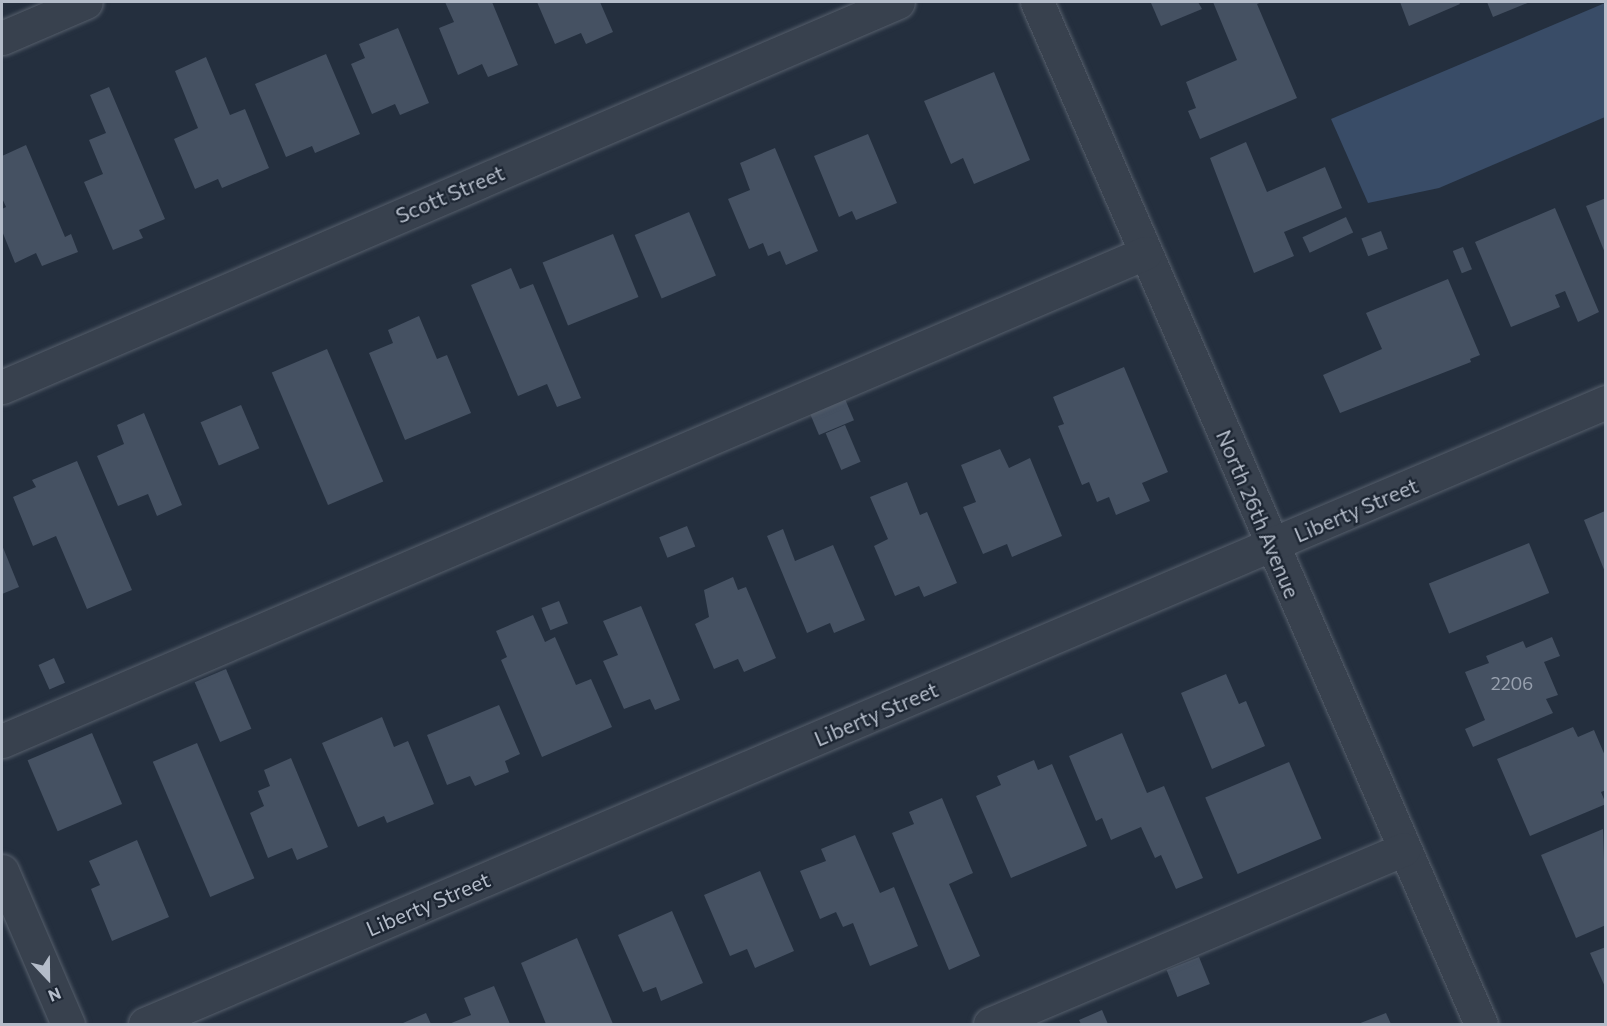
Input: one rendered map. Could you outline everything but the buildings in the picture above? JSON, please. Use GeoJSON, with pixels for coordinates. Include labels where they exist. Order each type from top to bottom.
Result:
{"type":"FeatureCollection","features":[{"type":"Feature","properties":{"kind":"street"},"geometry":{"type":"LineString","coordinates":[[2,38],[86,2]]}},
{"type":"Feature","properties":{"kind":"street","name":"Scott Street"},"geometry":{"type":"LineString","coordinates":[[2,387],[898,2]]}},
{"type":"Feature","properties":{"kind":"street","name":"North 26th Avenue"},"geometry":{"type":"LineString","coordinates":[[1037,2],[1271,546],[1481,1024]]}},
{"type":"Feature","properties":{"kind":"street"},"geometry":{"type":"LineString","coordinates":[[2,741],[1144,253]]}},
{"type":"Feature","properties":{"kind":"street","name":"Liberty Street"},"geometry":{"type":"LineString","coordinates":[[145,1024],[1605,402]]}},
{"type":"Feature","properties":{"kind":"street"},"geometry":{"type":"LineString","coordinates":[[990,1024],[1404,849]]}},
{"type":"Feature","properties":{"kind":"street"},"geometry":{"type":"LineString","coordinates":[[2,871],[68,1024]]}},
{"type":"Feature","properties":{"kind":"water"},"geometry":{"type":"Polygon","coordinates":[[[1605,3],[1605,117],[1439,188],[1368,203],[1331,119],[1605,3]]]}}]}
